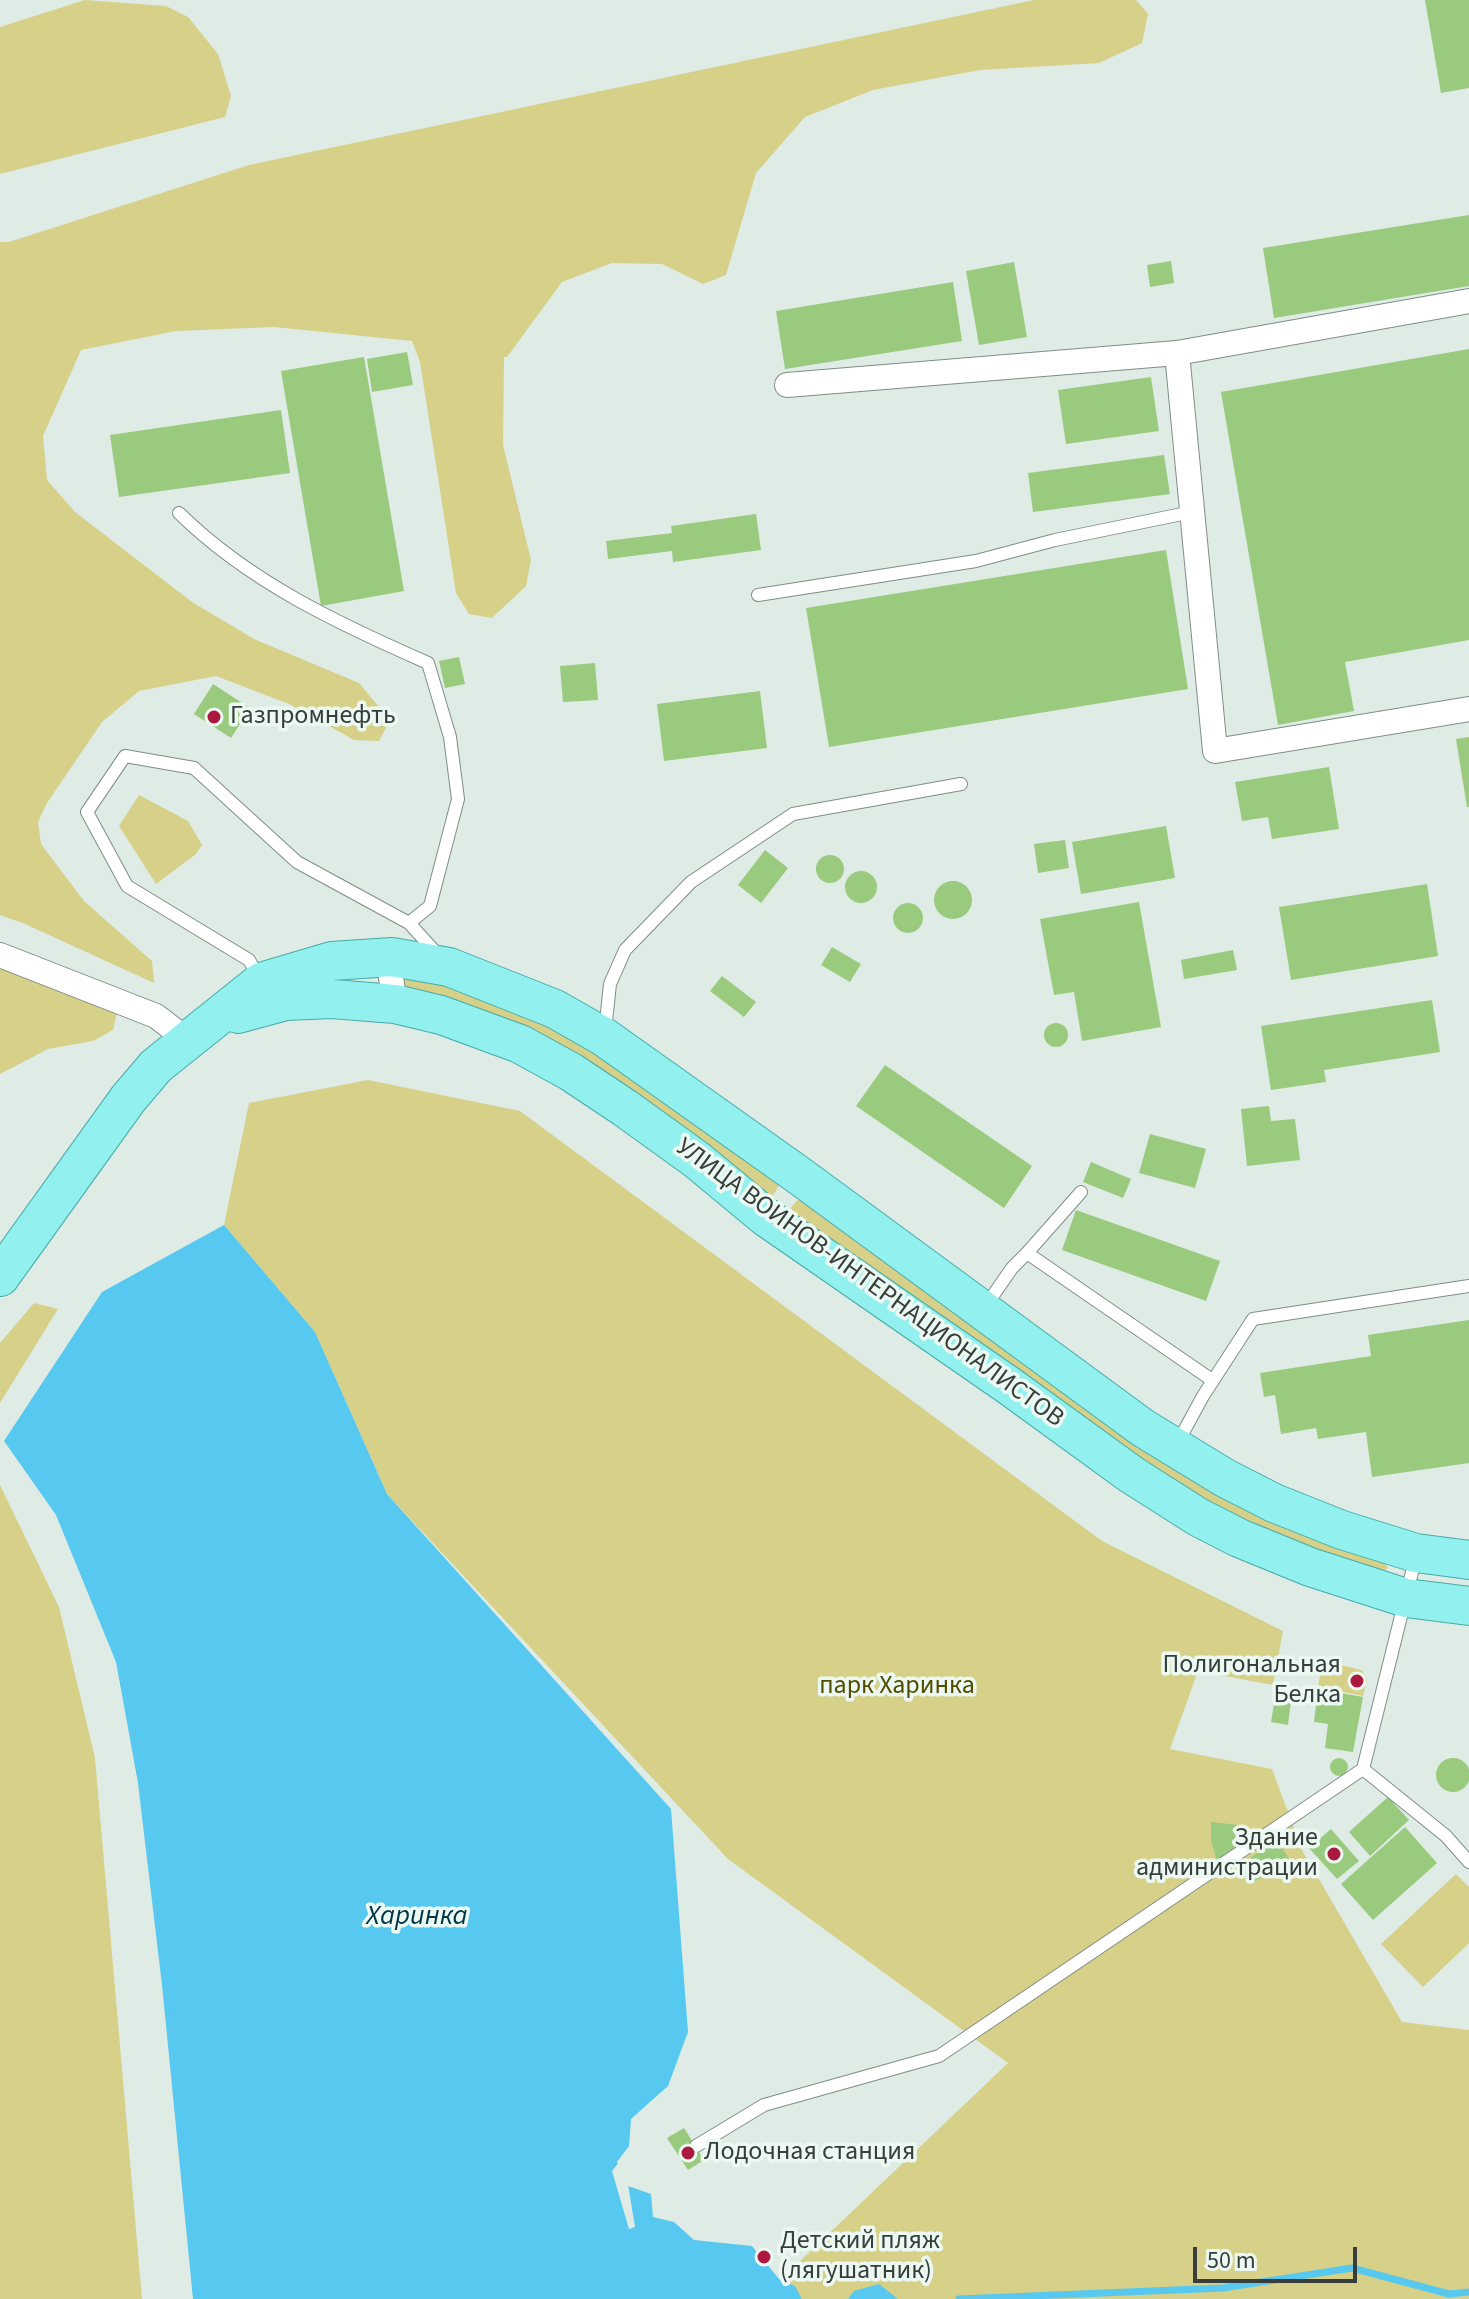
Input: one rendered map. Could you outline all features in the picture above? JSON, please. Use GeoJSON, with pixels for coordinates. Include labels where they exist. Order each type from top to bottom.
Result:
{"type":"FeatureCollection","features":[{"type":"Feature","properties":{"kind":"main road","name":"УЛИЦА ВОИНОВ-ИНТЕРНАЦИОНАЛИСТОВ"},"geometry":{"type":"LineString","coordinates":[[267,994],[332,961],[392,957],[449,967],[555,1009],[604,1037],[744,1136],[1175,1449],[1274,1503],[1342,1530],[1416,1553],[1469,1560]]}},
{"type":"Feature","properties":{"kind":"main road","name":"УЛИЦА ВОИНОВ-ИНТЕРНАЦИОНАЛИСТОВ"},"geometry":{"type":"LineString","coordinates":[[267,994],[286,1001],[332,999],[395,1004],[441,1015],[520,1044],[571,1072],[697,1160],[767,1218],[1132,1475],[1198,1517],[1239,1538],[1310,1567],[1406,1598],[1469,1606]]}},
{"type":"Feature","properties":{"kind":"main road"},"geometry":{"type":"LineString","coordinates":[[0,1277],[128,1099],[156,1066],[201,1030],[267,994]]}},
{"type":"Feature","properties":{"kind":"street"},"geometry":{"type":"LineString","coordinates":[[787,385],[1177,353],[1469,301]]}},
{"type":"Feature","properties":{"kind":"street"},"geometry":{"type":"LineString","coordinates":[[1177,353],[1215,751],[1469,709]]}},
{"type":"Feature","properties":{"kind":"street"},"geometry":{"type":"LineString","coordinates":[[0,955],[156,1016],[201,1030]]}},
{"type":"Feature","properties":{"kind":"street"},"geometry":{"type":"LineString","coordinates":[[392,957],[390,971],[395,1004]]}},
{"type":"Feature","properties":{"kind":"lane"},"geometry":{"type":"LineString","coordinates":[[758,595],[976,561],[1055,540],[1192,512]]}},
{"type":"Feature","properties":{"kind":"lane"},"geometry":{"type":"LineString","coordinates":[[179,513],[197,531],[284,593],[340,624],[428,663],[450,737],[458,799],[430,906],[409,923]]}},
{"type":"Feature","properties":{"kind":"lane"},"geometry":{"type":"LineString","coordinates":[[267,994],[249,960],[127,886],[87,812],[125,756],[194,768],[297,862],[409,923],[449,967]]}},
{"type":"Feature","properties":{"kind":"lane"},"geometry":{"type":"LineString","coordinates":[[604,1037],[610,984],[625,950],[691,882],[793,814],[961,784]]}},
{"type":"Feature","properties":{"kind":"lane"},"geometry":{"type":"LineString","coordinates":[[983,1310],[1012,1268],[1081,1192]]}},
{"type":"Feature","properties":{"kind":"lane"},"geometry":{"type":"LineString","coordinates":[[1027,1253],[1212,1380]]}},
{"type":"Feature","properties":{"kind":"lane"},"geometry":{"type":"LineString","coordinates":[[1175,1449],[1212,1380],[1253,1319],[1469,1286]]}},
{"type":"Feature","properties":{"kind":"lane"},"geometry":{"type":"LineString","coordinates":[[696,2146],[764,2105],[939,2056],[1363,1769],[1416,1553]]}},
{"type":"Feature","properties":{"kind":"lane"},"geometry":{"type":"LineString","coordinates":[[1363,1769],[1446,1836],[1469,1862]]}},
{"type":"Feature","properties":{"kind":"green space"},"geometry":{"type":"Polygon","coordinates":[[[85,0],[166,6],[188,17],[218,54],[231,96],[225,117],[0,174],[0,27],[85,0]]]}},
{"type":"Feature","properties":{"kind":"green space"},"geometry":{"type":"Polygon","coordinates":[[[1034,0],[1136,0],[1148,14],[1142,43],[1099,63],[980,70],[873,90],[805,117],[756,173],[726,275],[703,284],[662,264],[612,263],[562,282],[504,357],[503,445],[531,560],[526,586],[492,618],[469,614],[456,593],[420,362],[412,341],[274,327],[176,331],[81,350],[43,436],[47,480],[75,512],[192,602],[254,639],[359,683],[390,720],[379,741],[354,740],[289,704],[216,676],[139,691],[102,722],[47,803],[38,822],[41,844],[84,901],[152,961],[154,983],[0,915],[0,242],[9,242],[249,165],[1034,0]]]}},
{"type":"Feature","properties":{"kind":"green space"},"geometry":{"type":"Polygon","coordinates":[[[139,795],[188,821],[202,845],[196,854],[156,884],[119,826],[139,795]]]}},
{"type":"Feature","properties":{"kind":"green space"},"geometry":{"type":"Polygon","coordinates":[[[0,961],[120,999],[113,1030],[93,1041],[48,1049],[0,1074],[0,961]]]}},
{"type":"Feature","properties":{"kind":"green space"},"geometry":{"type":"Polygon","coordinates":[[[405,976],[462,988],[517,1008],[581,1043],[780,1184],[772,1197],[611,1077],[407,988],[402,985],[405,976]]]}},
{"type":"Feature","properties":{"kind":"green space","name":"парк Харинка"},"geometry":{"type":"Polygon","coordinates":[[[368,1080],[520,1111],[1102,1541],[1283,1631],[1273,1685],[1198,1671],[1170,1749],[1272,1769],[1302,1850],[1402,2022],[1469,2030],[1469,2299],[773,2299],[779,2281],[1008,2063],[728,1859],[387,1494],[315,1332],[224,1225],[249,1103],[368,1080]]]}},
{"type":"Feature","properties":{"kind":"green space"},"geometry":{"type":"Polygon","coordinates":[[[799,1198],[1224,1498],[1269,1522],[1380,1560],[1388,1568],[1382,1572],[1302,1549],[1179,1487],[790,1209],[799,1198]]]}},
{"type":"Feature","properties":{"kind":"green space"},"geometry":{"type":"Polygon","coordinates":[[[34,1303],[58,1309],[0,1403],[0,1343],[34,1303]]]}},
{"type":"Feature","properties":{"kind":"green space"},"geometry":{"type":"Polygon","coordinates":[[[0,1485],[59,1607],[95,1758],[142,2299],[0,2299],[0,1485]]]}},
{"type":"Feature","properties":{"kind":"green space"},"geometry":{"type":"Polygon","coordinates":[[[1331,1663],[1362,1670],[1367,1680],[1363,1696],[1318,1687],[1321,1669],[1331,1663]]]}},
{"type":"Feature","properties":{"kind":"green space"},"geometry":{"type":"Polygon","coordinates":[[[1456,1874],[1469,1887],[1469,1943],[1423,1987],[1381,1944],[1456,1874]]]}},
{"type":"Feature","properties":{"kind":"water","name":"Харинка"},"geometry":{"type":"Polygon","coordinates":[[[224,1225],[315,1332],[387,1494],[671,1809],[688,2032],[668,2086],[631,2119],[629,2146],[617,2162],[628,2186],[651,2194],[653,2217],[674,2222],[694,2240],[752,2246],[779,2279],[795,2286],[802,2299],[193,2299],[162,1985],[138,1783],[116,1662],[56,1515],[4,1441],[102,1292],[224,1225]]]}},
{"type":"Feature","properties":{"kind":"water"},"geometry":{"type":"Polygon","coordinates":[[[879,2284],[898,2299],[848,2299],[854,2291],[879,2284]]]}},
{"type":"Feature","properties":{"kind":"pier"},"geometry":{"type":"Polygon","coordinates":[[[631,2147],[621,2162],[626,2172],[635,2227],[629,2229],[612,2171],[631,2147]]]}},
{"type":"Feature","properties":{"kind":"building"},"geometry":{"type":"Polygon","coordinates":[[[1425,0],[1469,0],[1469,88],[1441,93],[1425,0]]]}},
{"type":"Feature","properties":{"kind":"building"},"geometry":{"type":"Polygon","coordinates":[[[1469,215],[1469,286],[1274,318],[1263,248],[1469,215]]]}},
{"type":"Feature","properties":{"kind":"building"},"geometry":{"type":"Polygon","coordinates":[[[1171,261],[1174,283],[1150,287],[1147,265],[1171,261]]]}},
{"type":"Feature","properties":{"kind":"building"},"geometry":{"type":"Polygon","coordinates":[[[1014,262],[1027,337],[979,345],[966,271],[1014,262]]]}},
{"type":"Feature","properties":{"kind":"building"},"geometry":{"type":"Polygon","coordinates":[[[953,282],[962,341],[785,369],[776,311],[953,282]]]}},
{"type":"Feature","properties":{"kind":"building"},"geometry":{"type":"Polygon","coordinates":[[[1469,349],[1469,640],[1345,662],[1354,711],[1278,725],[1221,392],[1469,349]]]}},
{"type":"Feature","properties":{"kind":"building"},"geometry":{"type":"Polygon","coordinates":[[[407,352],[413,385],[372,392],[367,359],[407,352]]]}},
{"type":"Feature","properties":{"kind":"building"},"geometry":{"type":"Polygon","coordinates":[[[364,357],[404,591],[321,606],[281,371],[364,357]]]}},
{"type":"Feature","properties":{"kind":"building"},"geometry":{"type":"Polygon","coordinates":[[[1151,377],[1159,431],[1066,444],[1058,390],[1151,377]]]}},
{"type":"Feature","properties":{"kind":"building"},"geometry":{"type":"Polygon","coordinates":[[[281,410],[290,473],[119,497],[110,435],[281,410]]]}},
{"type":"Feature","properties":{"kind":"building"},"geometry":{"type":"Polygon","coordinates":[[[1164,455],[1170,494],[1033,512],[1028,473],[1164,455]]]}},
{"type":"Feature","properties":{"kind":"building"},"geometry":{"type":"Polygon","coordinates":[[[756,514],[761,550],[673,562],[672,551],[608,559],[606,541],[672,533],[671,526],[756,514]]]}},
{"type":"Feature","properties":{"kind":"building"},"geometry":{"type":"Polygon","coordinates":[[[1166,550],[1188,689],[829,747],[806,608],[1166,550]]]}},
{"type":"Feature","properties":{"kind":"building"},"geometry":{"type":"Polygon","coordinates":[[[459,657],[465,684],[445,688],[439,661],[459,657]]]}},
{"type":"Feature","properties":{"kind":"building"},"geometry":{"type":"Polygon","coordinates":[[[595,663],[598,700],[563,702],[560,666],[595,663]]]}},
{"type":"Feature","properties":{"kind":"building"},"geometry":{"type":"Polygon","coordinates":[[[213,684],[250,708],[231,738],[194,714],[213,684]]]}},
{"type":"Feature","properties":{"kind":"building"},"geometry":{"type":"Polygon","coordinates":[[[760,691],[767,748],[664,761],[657,704],[760,691]]]}},
{"type":"Feature","properties":{"kind":"building"},"geometry":{"type":"Polygon","coordinates":[[[1469,737],[1469,807],[1467,807],[1456,739],[1469,737]]]}},
{"type":"Feature","properties":{"kind":"building"},"geometry":{"type":"Polygon","coordinates":[[[1329,767],[1339,829],[1272,839],[1268,817],[1242,821],[1235,782],[1329,767]]]}},
{"type":"Feature","properties":{"kind":"building"},"geometry":{"type":"Polygon","coordinates":[[[1166,826],[1175,878],[1081,894],[1072,842],[1166,826]]]}},
{"type":"Feature","properties":{"kind":"building"},"geometry":{"type":"Polygon","coordinates":[[[1065,840],[1069,868],[1038,873],[1034,844],[1065,840]]]}},
{"type":"Feature","properties":{"kind":"building"},"geometry":{"type":"Polygon","coordinates":[[[765,850],[788,868],[761,903],[738,885],[765,850]]]}},
{"type":"Feature","properties":{"kind":"building"},"geometry":{"type":"Polygon","coordinates":[[[830,855],[840,859],[844,869],[840,879],[830,883],[820,879],[816,869],[820,859],[830,855]]]}},
{"type":"Feature","properties":{"kind":"building"},"geometry":{"type":"Polygon","coordinates":[[[861,871],[872,876],[877,887],[872,898],[861,903],[850,898],[845,887],[850,876],[861,871]]]}},
{"type":"Feature","properties":{"kind":"building"},"geometry":{"type":"Polygon","coordinates":[[[953,881],[967,886],[972,900],[967,914],[953,919],[939,914],[934,900],[939,886],[953,881]]]}},
{"type":"Feature","properties":{"kind":"building"},"geometry":{"type":"Polygon","coordinates":[[[1427,884],[1438,956],[1291,980],[1279,907],[1427,884]]]}},
{"type":"Feature","properties":{"kind":"building"},"geometry":{"type":"Polygon","coordinates":[[[1139,902],[1161,1027],[1082,1041],[1074,992],[1054,995],[1040,919],[1139,902]]]}},
{"type":"Feature","properties":{"kind":"building"},"geometry":{"type":"Polygon","coordinates":[[[908,903],[918,908],[923,918],[918,928],[908,933],[898,928],[893,918],[898,908],[908,903]]]}},
{"type":"Feature","properties":{"kind":"building"},"geometry":{"type":"Polygon","coordinates":[[[832,947],[861,964],[850,982],[821,965],[832,947]]]}},
{"type":"Feature","properties":{"kind":"building"},"geometry":{"type":"Polygon","coordinates":[[[1233,950],[1237,970],[1184,979],[1181,960],[1233,950]]]}},
{"type":"Feature","properties":{"kind":"building"},"geometry":{"type":"Polygon","coordinates":[[[722,976],[756,1002],[744,1017],[710,991],[722,976]]]}},
{"type":"Feature","properties":{"kind":"building"},"geometry":{"type":"Polygon","coordinates":[[[1432,1000],[1440,1052],[1324,1070],[1326,1082],[1271,1090],[1261,1026],[1432,1000]]]}},
{"type":"Feature","properties":{"kind":"building"},"geometry":{"type":"Polygon","coordinates":[[[1056,1023],[1065,1026],[1068,1035],[1065,1044],[1056,1047],[1047,1044],[1044,1035],[1047,1026],[1056,1023]]]}},
{"type":"Feature","properties":{"kind":"building"},"geometry":{"type":"Polygon","coordinates":[[[885,1065],[1032,1166],[1004,1208],[856,1106],[885,1065]]]}},
{"type":"Feature","properties":{"kind":"building"},"geometry":{"type":"Polygon","coordinates":[[[1269,1106],[1271,1121],[1295,1119],[1300,1160],[1247,1166],[1241,1109],[1269,1106]]]}},
{"type":"Feature","properties":{"kind":"building"},"geometry":{"type":"Polygon","coordinates":[[[1150,1134],[1206,1149],[1195,1188],[1139,1173],[1150,1134]]]}},
{"type":"Feature","properties":{"kind":"building"},"geometry":{"type":"Polygon","coordinates":[[[1091,1162],[1131,1179],[1123,1198],[1083,1182],[1091,1162]]]}},
{"type":"Feature","properties":{"kind":"building"},"geometry":{"type":"Polygon","coordinates":[[[1076,1210],[1220,1261],[1206,1301],[1062,1250],[1076,1210]]]}},
{"type":"Feature","properties":{"kind":"building"},"geometry":{"type":"Polygon","coordinates":[[[1469,1320],[1469,1463],[1372,1477],[1366,1432],[1318,1439],[1316,1428],[1281,1434],[1275,1395],[1264,1397],[1260,1373],[1371,1356],[1368,1335],[1469,1320]]]}},
{"type":"Feature","properties":{"kind":"building"},"geometry":{"type":"Polygon","coordinates":[[[1318,1689],[1363,1697],[1353,1752],[1325,1748],[1328,1724],[1314,1722],[1318,1689]]]}},
{"type":"Feature","properties":{"kind":"building"},"geometry":{"type":"Polygon","coordinates":[[[1275,1698],[1291,1701],[1288,1725],[1271,1722],[1275,1698]]]}},
{"type":"Feature","properties":{"kind":"building"},"geometry":{"type":"Polygon","coordinates":[[[1339,1758],[1348,1767],[1339,1776],[1330,1767],[1339,1758]]]}},
{"type":"Feature","properties":{"kind":"building"},"geometry":{"type":"Polygon","coordinates":[[[1453,1758],[1465,1763],[1470,1775],[1465,1787],[1453,1792],[1441,1787],[1436,1775],[1441,1763],[1453,1758]]]}},
{"type":"Feature","properties":{"kind":"building"},"geometry":{"type":"Polygon","coordinates":[[[1388,1797],[1409,1820],[1370,1856],[1349,1832],[1388,1797]]]}},
{"type":"Feature","properties":{"kind":"building"},"geometry":{"type":"Polygon","coordinates":[[[1211,1822],[1247,1826],[1251,1834],[1218,1864],[1211,1841],[1211,1822]]]}},
{"type":"Feature","properties":{"kind":"building"},"geometry":{"type":"Polygon","coordinates":[[[1405,1827],[1437,1863],[1373,1920],[1341,1884],[1405,1827]]]}},
{"type":"Feature","properties":{"kind":"building","name":"Здание администрации"},"geometry":{"type":"Polygon","coordinates":[[[1331,1829],[1359,1861],[1337,1879],[1309,1848],[1331,1829]]]}},
{"type":"Feature","properties":{"kind":"building"},"geometry":{"type":"Polygon","coordinates":[[[1277,1840],[1289,1859],[1254,1882],[1241,1864],[1277,1840]]]}},
{"type":"Feature","properties":{"kind":"building","name":"Лодочная станция"},"geometry":{"type":"Polygon","coordinates":[[[684,2128],[704,2160],[688,2170],[667,2138],[684,2128]]]}},
{"type":"Feature","properties":{"kind":"waterway"},"geometry":{"type":"LineString","coordinates":[[959,2299],[1223,2288],[1352,2268],[1449,2294],[1469,2292]]}},
{"type":"Feature","properties":{"kind":"place","name":"Газпромнефть"},"geometry":{"type":"Point","coordinates":[214,717]}},
{"type":"Feature","properties":{"kind":"place","name":"Полигональная Белка"},"geometry":{"type":"Point","coordinates":[1357,1681]}},
{"type":"Feature","properties":{"kind":"place","name":"Здание администрации"},"geometry":{"type":"Point","coordinates":[1334,1854]}},
{"type":"Feature","properties":{"kind":"place","name":"Лодочная станция"},"geometry":{"type":"Point","coordinates":[688,2153]}},
{"type":"Feature","properties":{"kind":"place","name":"Детский пляж (лягушатник)"},"geometry":{"type":"Point","coordinates":[764,2257]}}]}
